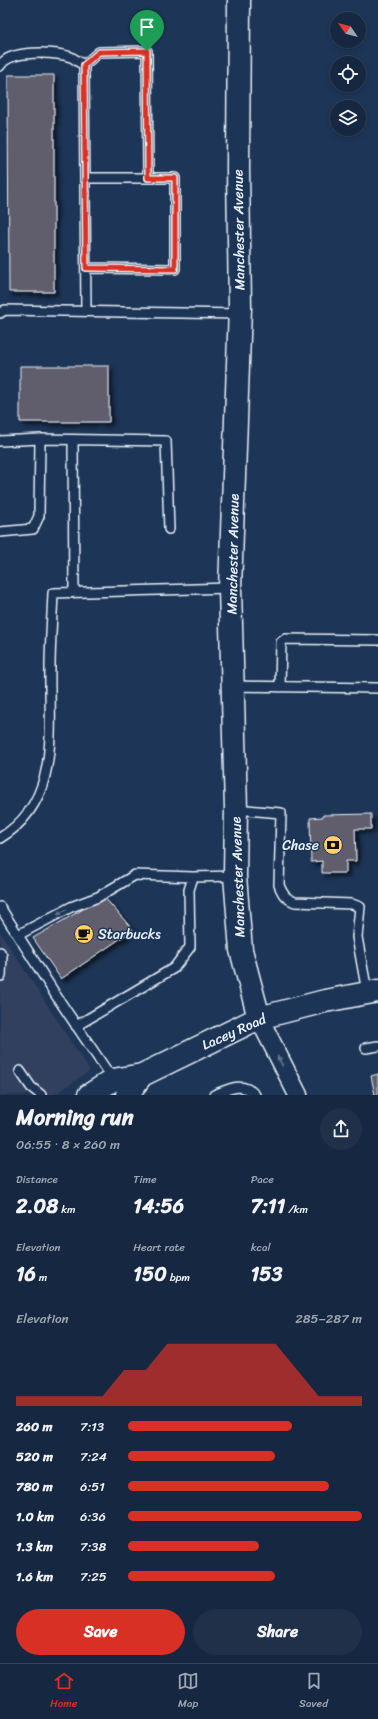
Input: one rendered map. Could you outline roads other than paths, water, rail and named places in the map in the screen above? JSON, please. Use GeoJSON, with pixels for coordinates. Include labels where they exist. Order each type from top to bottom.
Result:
{"type":"FeatureCollection","features":[{"type":"Feature","properties":{"kind":"street","name":"Manchester Avenue"},"geometry":{"type":"LineString","coordinates":[[239,0],[238,169],[240,314],[230,588],[236,809],[235,876],[241,950],[259,1018],[298,1095]]}},
{"type":"Feature","properties":{"kind":"street","name":"Lacey Road"},"geometry":{"type":"LineString","coordinates":[[89,1095],[120,1087],[259,1018],[372,991]]}},
{"type":"Feature","properties":{"kind":"lane"},"geometry":{"type":"LineString","coordinates":[[86,311],[84,65],[99,52],[147,51],[148,178]]}},
{"type":"Feature","properties":{"kind":"lane"},"geometry":{"type":"LineString","coordinates":[[3,62],[28,54],[54,54],[71,58],[84,65]]}},
{"type":"Feature","properties":{"kind":"lane"},"geometry":{"type":"LineString","coordinates":[[85,178],[175,178],[175,269],[86,268]]}},
{"type":"Feature","properties":{"kind":"lane"},"geometry":{"type":"LineString","coordinates":[[2,309],[240,314]]}},
{"type":"Feature","properties":{"kind":"lane"},"geometry":{"type":"LineString","coordinates":[[0,532],[33,529],[36,526],[39,516],[40,439]]}},
{"type":"Feature","properties":{"kind":"lane"},"geometry":{"type":"LineString","coordinates":[[0,441],[40,439],[166,441],[169,529]]}},
{"type":"Feature","properties":{"kind":"lane"},"geometry":{"type":"LineString","coordinates":[[73,440],[74,592]]}},
{"type":"Feature","properties":{"kind":"lane"},"geometry":{"type":"LineString","coordinates":[[0,838],[13,830],[31,811],[47,774],[50,740],[50,668],[53,593],[230,588]]}},
{"type":"Feature","properties":{"kind":"lane"},"geometry":{"type":"LineString","coordinates":[[280,687],[281,642],[285,639],[378,640]]}},
{"type":"Feature","properties":{"kind":"lane"},"geometry":{"type":"LineString","coordinates":[[233,686],[378,688]]}},
{"type":"Feature","properties":{"kind":"lane"},"geometry":{"type":"LineString","coordinates":[[236,809],[281,813],[279,885],[287,899],[295,902],[352,904],[360,907],[357,937],[372,991]]}},
{"type":"Feature","properties":{"kind":"lane"},"geometry":{"type":"LineString","coordinates":[[18,935],[71,907],[98,897],[135,875],[193,877],[235,876]]}},
{"type":"Feature","properties":{"kind":"lane"},"geometry":{"type":"LineString","coordinates":[[76,1026],[174,968],[190,947],[190,890],[193,877]]}},
{"type":"Feature","properties":{"kind":"lane"},"geometry":{"type":"LineString","coordinates":[[0,907],[76,1026],[120,1087]]}},
{"type":"Feature","properties":{"kind":"lane"},"geometry":{"type":"LineString","coordinates":[[0,952],[2,956],[1,976]]}},
{"type":"Feature","properties":{"kind":"lane"},"geometry":{"type":"LineString","coordinates":[[366,1048],[378,1046]]}},
{"type":"Feature","properties":{"kind":"lane"},"geometry":{"type":"LineString","coordinates":[[20,1071],[31,1087],[41,1095]]}},
{"type":"Feature","properties":{"kind":"lane"},"geometry":{"type":"LineString","coordinates":[[214,1095],[233,1087],[243,1086],[251,1090],[255,1095]]}},
{"type":"Feature","properties":{"kind":"place","name":"Chase"},"geometry":{"type":"Point","coordinates":[333,845]}},
{"type":"Feature","properties":{"kind":"place","name":"Starbucks"},"geometry":{"type":"Point","coordinates":[84,934]}}]}
